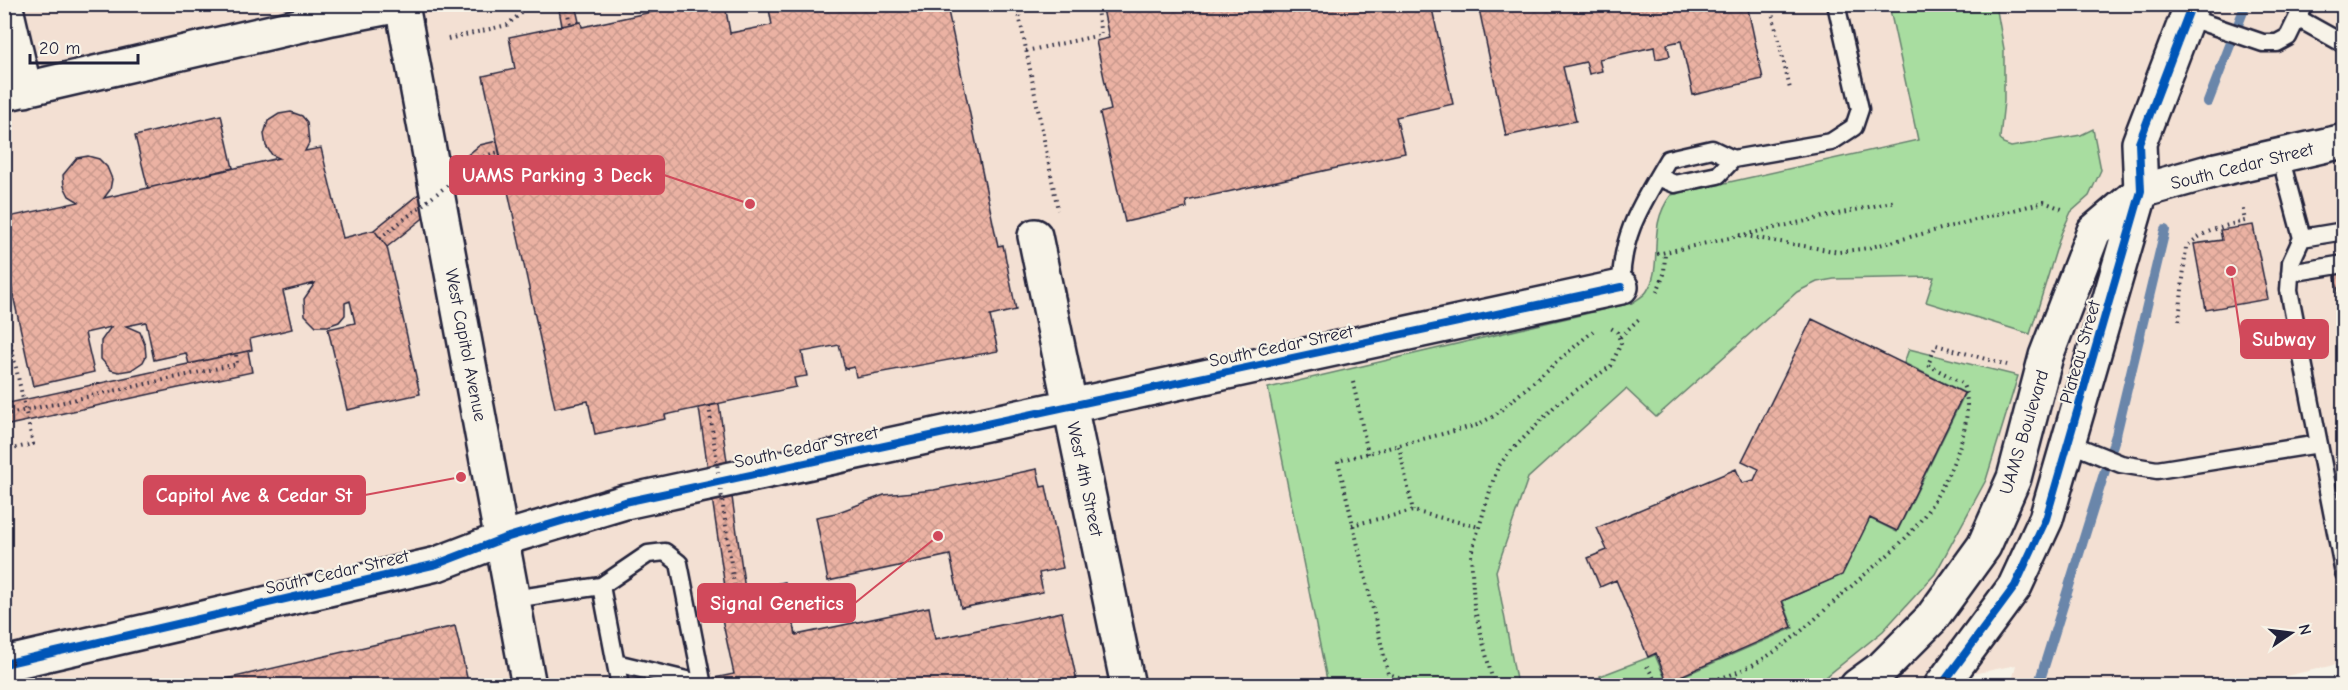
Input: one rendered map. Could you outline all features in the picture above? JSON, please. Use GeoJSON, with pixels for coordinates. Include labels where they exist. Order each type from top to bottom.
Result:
{"type":"FeatureCollection","features":[{"type":"Feature","properties":{"kind":"street"},"geometry":{"type":"LineString","coordinates":[[5,4],[15,92],[332,18],[404,5]]}},
{"type":"Feature","properties":{"kind":"street","name":"West Capitol Avenue"},"geometry":{"type":"LineString","coordinates":[[404,5],[529,686]]}},
{"type":"Feature","properties":{"kind":"street","name":"Plateau Street"},"geometry":{"type":"LineString","coordinates":[[1941,686],[2014,586],[2081,447],[2141,191],[2139,143],[2190,11]]}},
{"type":"Feature","properties":{"kind":"street","name":"South Cedar Street"},"geometry":{"type":"LineString","coordinates":[[2141,191],[2343,141]]}},
{"type":"Feature","properties":{"kind":"street","name":"UAMS Boulevard"},"geometry":{"type":"LineString","coordinates":[[1857,686],[1883,667],[1931,619],[1984,546],[2014,478],[2046,356],[2094,231],[2141,191]]}},
{"type":"Feature","properties":{"kind":"street","name":"West 4th Street"},"geometry":{"type":"LineString","coordinates":[[1035,236],[1128,686]]}},
{"type":"Feature","properties":{"kind":"street","name":"South Cedar Street"},"geometry":{"type":"LineString","coordinates":[[4,664],[437,564],[502,539],[625,502],[1070,408],[1622,287]]}},
{"type":"Feature","properties":{"kind":"lane"},"geometry":{"type":"LineString","coordinates":[[1622,287],[1621,261],[1628,232],[1668,159],[1712,149],[1733,159],[1831,142],[1854,127],[1860,109],[1836,4]]}},
{"type":"Feature","properties":{"kind":"lane"},"geometry":{"type":"LineString","coordinates":[[2190,11],[2221,28],[2263,43],[2277,43],[2288,38],[2301,12],[2343,44]]}},
{"type":"Feature","properties":{"kind":"lane"},"geometry":{"type":"LineString","coordinates":[[2280,156],[2302,238],[2291,262],[2289,290],[2343,566]]}},
{"type":"Feature","properties":{"kind":"lane"},"geometry":{"type":"LineString","coordinates":[[1658,177],[1675,184],[1718,175],[1733,159]]}},
{"type":"Feature","properties":{"kind":"lane"},"geometry":{"type":"LineString","coordinates":[[2302,238],[2343,231]]}},
{"type":"Feature","properties":{"kind":"lane"},"geometry":{"type":"LineString","coordinates":[[2290,273],[2343,264]]}},
{"type":"Feature","properties":{"kind":"lane"},"geometry":{"type":"LineString","coordinates":[[2081,447],[2121,464],[2157,470],[2319,444]]}},
{"type":"Feature","properties":{"kind":"lane"},"geometry":{"type":"LineString","coordinates":[[513,599],[601,586],[648,554],[665,552],[679,563],[703,685],[616,663]]}},
{"type":"Feature","properties":{"kind":"lane"},"geometry":{"type":"LineString","coordinates":[[601,586],[620,686]]}},
{"type":"Feature","properties":{"kind":"path"},"geometry":{"type":"LineString","coordinates":[[448,39],[507,25],[532,4]]}},
{"type":"Feature","properties":{"kind":"path"},"geometry":{"type":"LineString","coordinates":[[566,4],[570,24]]}},
{"type":"Feature","properties":{"kind":"path"},"geometry":{"type":"LineString","coordinates":[[1017,4],[1059,211]]}},
{"type":"Feature","properties":{"kind":"path"},"geometry":{"type":"LineString","coordinates":[[1026,51],[1101,35],[1096,4]]}},
{"type":"Feature","properties":{"kind":"path"},"geometry":{"type":"LineString","coordinates":[[1770,4],[1790,89]]}},
{"type":"Feature","properties":{"kind":"path"},"geometry":{"type":"LineString","coordinates":[[380,238],[485,156],[499,152]]}},
{"type":"Feature","properties":{"kind":"path"},"geometry":{"type":"LineString","coordinates":[[1657,254],[1896,201]]}},
{"type":"Feature","properties":{"kind":"path"},"geometry":{"type":"LineString","coordinates":[[1739,235],[1839,252],[1854,251],[2044,202],[2062,209]]}},
{"type":"Feature","properties":{"kind":"path"},"geometry":{"type":"LineString","coordinates":[[2180,321],[2186,247],[2193,240],[2213,229],[2245,221],[2242,206]]}},
{"type":"Feature","properties":{"kind":"path"},"geometry":{"type":"LineString","coordinates":[[4,314],[33,444],[4,451]]}},
{"type":"Feature","properties":{"kind":"path"},"geometry":{"type":"LineString","coordinates":[[1415,686],[1388,673],[1338,461],[1477,425],[1494,416],[1592,331],[1602,326],[1617,332],[1621,343],[1611,366],[1558,403],[1498,467],[1479,527],[1471,554],[1474,606],[1494,686]]}},
{"type":"Feature","properties":{"kind":"path"},"geometry":{"type":"LineString","coordinates":[[1690,686],[1742,671],[1793,638],[1912,532],[1932,505],[1948,476],[1956,454],[1968,401],[1962,383],[1928,365],[1936,345],[2010,366]]}},
{"type":"Feature","properties":{"kind":"path"},"geometry":{"type":"LineString","coordinates":[[4,415],[237,364],[236,354]]}},
{"type":"Feature","properties":{"kind":"path"},"geometry":{"type":"LineString","coordinates":[[1352,378],[1368,454]]}},
{"type":"Feature","properties":{"kind":"path"},"geometry":{"type":"LineString","coordinates":[[709,406],[735,592]]}},
{"type":"Feature","properties":{"kind":"path"},"geometry":{"type":"LineString","coordinates":[[1399,446],[1413,511]]}},
{"type":"Feature","properties":{"kind":"path"},"geometry":{"type":"LineString","coordinates":[[1352,525],[1413,511],[1479,527]]}},
{"type":"Feature","properties":{"kind":"path"},"geometry":{"type":"LineString","coordinates":[[1647,666],[1658,686]]}},
{"type":"Feature","properties":{"kind":"shaded area"},"geometry":{"type":"Polygon","coordinates":[[[4,5],[2343,5],[2343,663],[2243,686],[2011,685],[2016,665],[1915,686],[5,685],[4,5]]]}},
{"type":"Feature","properties":{"kind":"green space"},"geometry":{"type":"Polygon","coordinates":[[[1889,5],[1996,5],[2004,49],[2004,101],[2000,138],[2003,144],[2011,147],[2081,135],[2093,129],[2101,170],[2089,196],[2071,212],[2061,234],[2030,334],[1926,302],[1934,277],[1834,279],[1817,282],[1797,292],[1656,417],[1626,389],[1528,478],[1496,571],[1517,685],[1328,685],[1268,388],[1632,303],[1646,293],[1652,280],[1659,220],[1671,195],[1918,140],[1889,5]]]}},
{"type":"Feature","properties":{"kind":"green space"},"geometry":{"type":"Polygon","coordinates":[[[1909,349],[2018,376],[1986,480],[1935,574],[1883,631],[1822,680],[1810,686],[1602,686],[1600,676],[1655,655],[1667,683],[1793,628],[1783,601],[1842,574],[1869,518],[1897,532],[1965,393],[1904,363],[1909,349]]]}},
{"type":"Feature","properties":{"kind":"building"},"geometry":{"type":"Polygon","coordinates":[[[558,4],[575,4],[579,22],[562,26],[558,4]]]}},
{"type":"Feature","properties":{"kind":"building"},"geometry":{"type":"Polygon","coordinates":[[[688,4],[711,4],[712,8],[725,5],[730,33],[772,25],[768,4],[966,4],[967,7],[948,11],[998,246],[1003,245],[1016,310],[990,316],[998,351],[856,377],[854,367],[845,369],[839,345],[802,352],[807,376],[794,378],[796,387],[665,415],[666,419],[595,434],[588,401],[555,408],[483,76],[515,69],[509,37],[581,22],[582,27],[688,4]]]}},
{"type":"Feature","properties":{"kind":"building"},"geometry":{"type":"Polygon","coordinates":[[[1102,4],[1431,4],[1453,104],[1396,117],[1405,153],[1186,201],[1187,208],[1125,222],[1100,113],[1111,110],[1096,41],[1109,38],[1102,4]]]}},
{"type":"Feature","properties":{"kind":"building"},"geometry":{"type":"Polygon","coordinates":[[[1478,4],[1747,4],[1763,79],[1693,95],[1681,41],[1667,44],[1670,56],[1656,59],[1654,47],[1599,59],[1602,71],[1589,74],[1586,62],[1563,67],[1576,121],[1506,136],[1478,4]]]}},
{"type":"Feature","properties":{"kind":"building"},"geometry":{"type":"Polygon","coordinates":[[[291,112],[302,116],[307,122],[309,143],[305,151],[321,148],[343,238],[374,230],[387,247],[420,394],[347,410],[328,329],[355,323],[350,301],[345,303],[345,315],[339,322],[328,326],[316,326],[305,315],[304,299],[315,283],[283,291],[292,329],[250,339],[252,350],[189,364],[186,353],[154,360],[146,322],[126,326],[140,332],[145,345],[146,356],[143,362],[131,370],[119,372],[111,370],[101,359],[101,341],[111,327],[85,333],[94,372],[33,386],[4,254],[4,218],[79,202],[69,196],[64,186],[63,175],[77,158],[88,156],[99,159],[107,167],[112,179],[110,190],[104,198],[279,158],[272,155],[266,146],[264,134],[268,121],[279,114],[291,112]]]}},
{"type":"Feature","properties":{"kind":"building"},"geometry":{"type":"Polygon","coordinates":[[[221,115],[233,168],[148,188],[135,136],[221,115]]]}},
{"type":"Feature","properties":{"kind":"building"},"geometry":{"type":"Polygon","coordinates":[[[497,141],[501,163],[490,165],[387,247],[374,230],[480,145],[497,141]]]}},
{"type":"Feature","properties":{"kind":"building"},"geometry":{"type":"Polygon","coordinates":[[[2253,225],[2268,299],[2206,310],[2194,244],[2222,240],[2220,230],[2253,225]]]}},
{"type":"Feature","properties":{"kind":"building"},"geometry":{"type":"Polygon","coordinates":[[[2344,265],[2344,323],[2335,277],[2340,266],[2344,265]]]}},
{"type":"Feature","properties":{"kind":"building"},"geometry":{"type":"Polygon","coordinates":[[[1812,319],[1964,393],[1897,531],[1870,518],[1842,575],[1782,601],[1792,627],[1667,682],[1656,653],[1648,657],[1616,580],[1600,587],[1588,558],[1607,550],[1597,528],[1736,469],[1742,483],[1754,480],[1759,469],[1742,461],[1812,319]]]}},
{"type":"Feature","properties":{"kind":"building"},"geometry":{"type":"Polygon","coordinates":[[[248,351],[252,372],[4,426],[4,404],[248,351]]]}},
{"type":"Feature","properties":{"kind":"building"},"geometry":{"type":"Polygon","coordinates":[[[719,404],[745,590],[726,594],[699,408],[719,404]]]}},
{"type":"Feature","properties":{"kind":"building"},"geometry":{"type":"Polygon","coordinates":[[[1037,469],[1041,487],[1046,486],[1063,568],[1039,573],[1043,592],[961,608],[950,555],[828,581],[816,517],[836,513],[884,495],[934,490],[1037,469]]]}},
{"type":"Feature","properties":{"kind":"building"},"geometry":{"type":"Polygon","coordinates":[[[785,582],[796,635],[929,607],[935,639],[1062,612],[1078,686],[716,686],[714,678],[734,674],[717,596],[785,582]]]}},
{"type":"Feature","properties":{"kind":"building"},"geometry":{"type":"Polygon","coordinates":[[[455,626],[469,686],[196,686],[455,626]]]}},
{"type":"Feature","properties":{"kind":"waterway"},"geometry":{"type":"LineString","coordinates":[[2208,102],[2246,4]]}},
{"type":"Feature","properties":{"kind":"waterway"},"geometry":{"type":"LineString","coordinates":[[2038,686],[2116,435],[2165,230]]}},
{"type":"Feature","properties":{"kind":"cycle path"},"geometry":{"type":"LineString","coordinates":[[1941,686],[2015,586],[2046,519],[2141,191],[2139,143],[2192,4]]}},
{"type":"Feature","properties":{"kind":"cycle path"},"geometry":{"type":"LineString","coordinates":[[4,664],[437,564],[502,539],[625,502],[1621,287]]}},
{"type":"Feature","properties":{"kind":"place","name":"UAMS Parking 3 Deck"},"geometry":{"type":"Point","coordinates":[750,204]}},
{"type":"Feature","properties":{"kind":"place","name":"Subway"},"geometry":{"type":"Point","coordinates":[2231,271]}},
{"type":"Feature","properties":{"kind":"place","name":"Capitol Ave & Cedar St"},"geometry":{"type":"Point","coordinates":[461,477]}},
{"type":"Feature","properties":{"kind":"place","name":"Signal Genetics"},"geometry":{"type":"Point","coordinates":[938,536]}}]}
